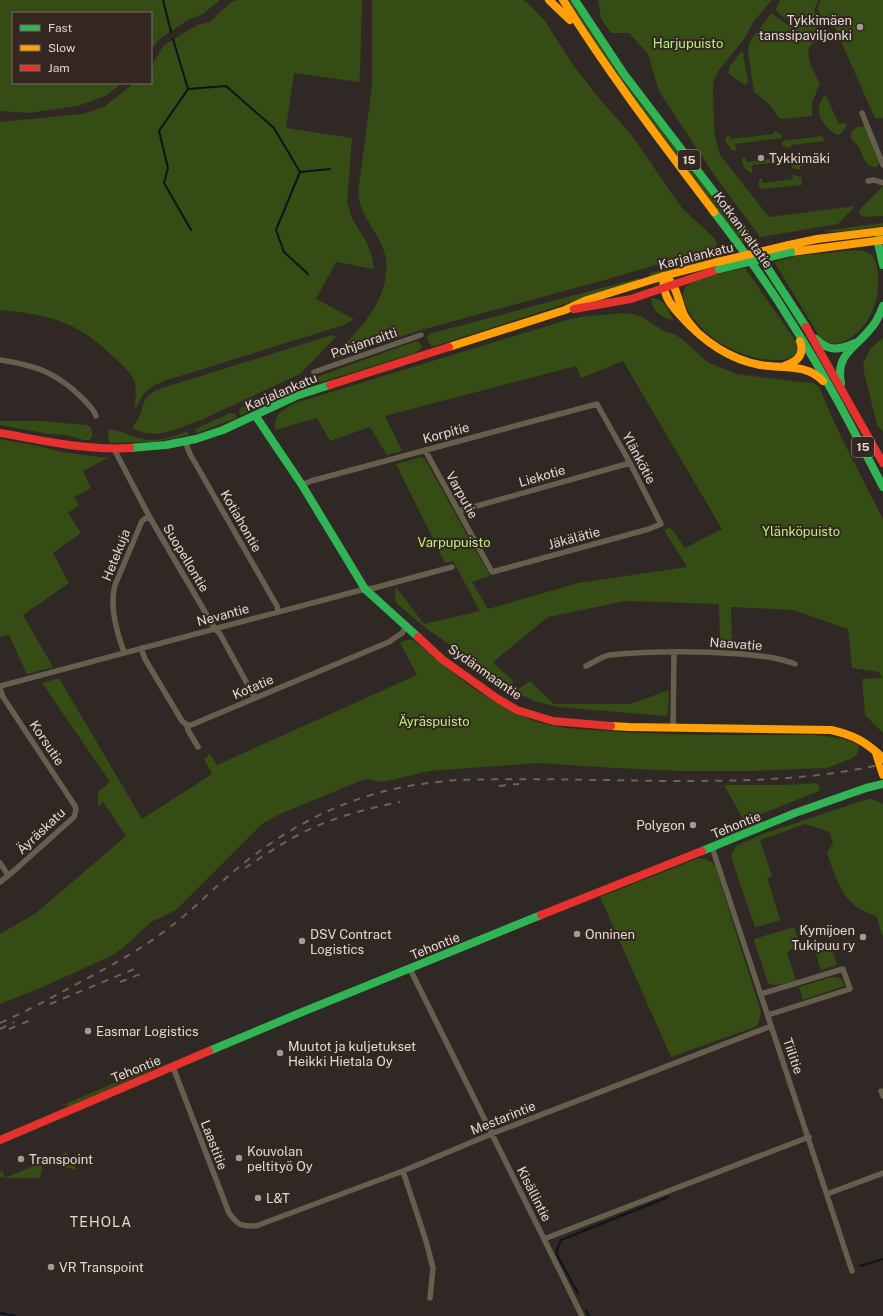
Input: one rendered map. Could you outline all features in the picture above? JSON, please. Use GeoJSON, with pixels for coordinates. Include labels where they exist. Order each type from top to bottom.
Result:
{"type":"FeatureCollection","features":[{"type":"Feature","properties":{"kind":"main road"},"geometry":{"type":"LineString","coordinates":[[549,0],[580,30]]}},
{"type":"Feature","properties":{"kind":"main road","name":"Kotkan valtatie"},"geometry":{"type":"LineString","coordinates":[[563,0],[580,30],[622,90],[754,265],[819,367],[883,487]]}},
{"type":"Feature","properties":{"kind":"main road","name":"Kotkan valtatie"},"geometry":{"type":"LineString","coordinates":[[575,0],[629,80],[745,233],[802,320],[883,463]]}},
{"type":"Feature","properties":{"kind":"main road"},"geometry":{"type":"LineString","coordinates":[[882,232],[879,251],[883,265]]}},
{"type":"Feature","properties":{"kind":"main road","name":"Karjalankatu"},"geometry":{"type":"LineString","coordinates":[[0,433],[79,446],[114,449],[140,448],[185,441],[223,430],[296,396],[319,388],[565,310],[587,300],[664,276],[718,266],[790,249],[817,239],[882,232]]}},
{"type":"Feature","properties":{"kind":"main road","name":"Karjalankatu"},"geometry":{"type":"LineString","coordinates":[[790,249],[880,241]]}},
{"type":"Feature","properties":{"kind":"main road","name":"Karjalankatu"},"geometry":{"type":"LineString","coordinates":[[565,310],[614,303],[672,285],[718,266]]}},
{"type":"Feature","properties":{"kind":"main road"},"geometry":{"type":"LineString","coordinates":[[700,336],[682,311],[669,279],[664,276],[663,288],[666,296],[675,309],[700,336],[721,351],[737,358],[758,364],[804,369],[815,373],[823,380],[842,408]]}},
{"type":"Feature","properties":{"kind":"main road"},"geometry":{"type":"LineString","coordinates":[[846,396],[840,379],[839,369],[842,360],[870,329],[883,306]]}},
{"type":"Feature","properties":{"kind":"main road"},"geometry":{"type":"LineString","coordinates":[[802,320],[820,343],[829,348],[840,349],[857,342]]}},
{"type":"Feature","properties":{"kind":"main road"},"geometry":{"type":"LineString","coordinates":[[776,367],[792,364],[799,359],[802,347],[796,330]]}},
{"type":"Feature","properties":{"kind":"main road","name":"Sydänmaantie"},"geometry":{"type":"LineString","coordinates":[[255,415],[302,485],[365,589],[443,660],[498,698],[522,712],[553,721],[629,727],[673,729],[831,730],[858,737],[883,758]]}},
{"type":"Feature","properties":{"kind":"main road"},"geometry":{"type":"LineString","coordinates":[[875,750],[883,775]]}},
{"type":"Feature","properties":{"kind":"main road","name":"Tehontie"},"geometry":{"type":"LineString","coordinates":[[0,1140],[295,1015],[794,813],[866,788],[883,784]]}},
{"type":"Feature","properties":{"kind":"street"},"geometry":{"type":"LineString","coordinates":[[862,113],[883,165]]}},
{"type":"Feature","properties":{"kind":"street"},"geometry":{"type":"LineString","coordinates":[[868,181],[874,180],[883,183]]}},
{"type":"Feature","properties":{"kind":"street","name":"Pohjanraitti"},"geometry":{"type":"LineString","coordinates":[[314,372],[421,335]]}},
{"type":"Feature","properties":{"kind":"street"},"geometry":{"type":"LineString","coordinates":[[0,360],[35,366],[55,376],[73,388],[94,410],[96,416]]}},
{"type":"Feature","properties":{"kind":"street","name":"Korpitie"},"geometry":{"type":"LineString","coordinates":[[302,485],[311,481],[597,404]]}},
{"type":"Feature","properties":{"kind":"street","name":"Ylänkötie"},"geometry":{"type":"LineString","coordinates":[[597,404],[630,463],[661,524]]}},
{"type":"Feature","properties":{"kind":"street","name":"Kotiahontie"},"geometry":{"type":"LineString","coordinates":[[185,441],[190,454],[277,606],[278,612]]}},
{"type":"Feature","properties":{"kind":"street","name":"Suopellontie"},"geometry":{"type":"LineString","coordinates":[[114,449],[149,516],[220,634],[255,698]]}},
{"type":"Feature","properties":{"kind":"street","name":"Varputie"},"geometry":{"type":"LineString","coordinates":[[425,450],[492,572]]}},
{"type":"Feature","properties":{"kind":"street","name":"Liekotie"},"geometry":{"type":"LineString","coordinates":[[459,511],[630,463]]}},
{"type":"Feature","properties":{"kind":"street","name":"Hetekuja"},"geometry":{"type":"LineString","coordinates":[[124,652],[113,606],[113,595],[115,585],[142,521],[149,516]]}},
{"type":"Feature","properties":{"kind":"street","name":"Jäkälätie"},"geometry":{"type":"LineString","coordinates":[[492,572],[649,529],[661,524]]}},
{"type":"Feature","properties":{"kind":"street","name":"Nevantie"},"geometry":{"type":"LineString","coordinates":[[0,687],[124,652],[452,567]]}},
{"type":"Feature","properties":{"kind":"street","name":"Kotatie"},"geometry":{"type":"LineString","coordinates":[[186,725],[195,724],[389,642],[402,633],[406,627]]}},
{"type":"Feature","properties":{"kind":"street"},"geometry":{"type":"LineString","coordinates":[[141,648],[145,659],[198,747]]}},
{"type":"Feature","properties":{"kind":"street"},"geometry":{"type":"LineString","coordinates":[[673,729],[674,652]]}},
{"type":"Feature","properties":{"kind":"street","name":"Naavatie"},"geometry":{"type":"LineString","coordinates":[[586,666],[608,655],[674,652],[765,656],[783,659],[795,664]]}},
{"type":"Feature","properties":{"kind":"street","name":"Korsutie"},"geometry":{"type":"LineString","coordinates":[[0,687],[3,697],[75,806],[76,810]]}},
{"type":"Feature","properties":{"kind":"street","name":"Äyräskatu"},"geometry":{"type":"LineString","coordinates":[[0,882],[74,817],[76,810]]}},
{"type":"Feature","properties":{"kind":"street","name":"Tiilitie"},"geometry":{"type":"LineString","coordinates":[[712,847],[852,1271]]}},
{"type":"Feature","properties":{"kind":"street"},"geometry":{"type":"LineString","coordinates":[[0,863],[8,875]]}},
{"type":"Feature","properties":{"kind":"street","name":"Kisällintie"},"geometry":{"type":"LineString","coordinates":[[410,969],[544,1239],[809,1137]]}},
{"type":"Feature","properties":{"kind":"street"},"geometry":{"type":"LineString","coordinates":[[761,994],[843,969],[850,989],[768,1015]]}},
{"type":"Feature","properties":{"kind":"street","name":"Mestarintie"},"geometry":{"type":"LineString","coordinates":[[242,1225],[256,1226],[403,1172],[491,1134],[771,1026]]}},
{"type":"Feature","properties":{"kind":"street","name":"Laastitie"},"geometry":{"type":"LineString","coordinates":[[173,1067],[229,1213],[237,1223],[242,1225]]}},
{"type":"Feature","properties":{"kind":"street"},"geometry":{"type":"LineString","coordinates":[[403,1172],[426,1241],[433,1268],[430,1298]]}},
{"type":"Feature","properties":{"kind":"street"},"geometry":{"type":"LineString","coordinates":[[827,1194],[883,1173]]}},
{"type":"Feature","properties":{"kind":"street"},"geometry":{"type":"LineString","coordinates":[[544,1239],[582,1316]]}},
{"type":"Feature","properties":{"kind":"green space"},"geometry":{"type":"Polygon","coordinates":[[[0,0],[220,0],[203,14],[188,20],[159,39],[152,49],[152,12],[12,12],[12,84],[122,84],[105,96],[78,106],[29,113],[0,111],[0,0]]]}},
{"type":"Feature","properties":{"kind":"green space"},"geometry":{"type":"Polygon","coordinates":[[[362,0],[359,82],[294,73],[286,128],[352,138],[347,203],[353,220],[367,243],[372,256],[374,269],[336,262],[316,299],[354,319],[344,325],[164,381],[153,386],[143,395],[135,411],[136,395],[134,380],[116,359],[89,336],[63,322],[50,318],[0,310],[0,122],[82,114],[104,107],[133,84],[152,84],[152,65],[164,45],[197,25],[210,22],[233,1],[362,0]]]}},
{"type":"Feature","properties":{"kind":"green space"},"geometry":{"type":"Polygon","coordinates":[[[372,0],[523,0],[528,3],[545,21],[573,65],[603,103],[630,133],[682,208],[714,238],[717,244],[714,248],[608,279],[421,330],[331,360],[336,352],[356,333],[368,318],[378,301],[386,274],[384,250],[364,213],[358,192],[372,86],[372,0]]]}},
{"type":"Feature","properties":{"kind":"green space"},"geometry":{"type":"Polygon","coordinates":[[[565,0],[570,0],[745,240],[742,243],[631,96],[565,0]]]}},
{"type":"Feature","properties":{"kind":"green space","name":"Harjupuisto"},"geometry":{"type":"Polygon","coordinates":[[[598,0],[772,0],[753,22],[745,38],[719,70],[714,79],[714,128],[720,155],[769,217],[855,206],[838,224],[760,237],[715,176],[664,99],[658,88],[648,54],[629,33],[611,33],[601,19],[598,0]]]}},
{"type":"Feature","properties":{"kind":"green space"},"geometry":{"type":"Polygon","coordinates":[[[780,0],[819,0],[814,10],[819,21],[795,21],[784,17],[779,14],[776,9],[780,0]]]}},
{"type":"Feature","properties":{"kind":"green space"},"geometry":{"type":"Polygon","coordinates":[[[821,0],[883,0],[883,118],[875,118],[831,19],[824,21],[817,9],[821,0]]]}},
{"type":"Feature","properties":{"kind":"green space","name":"Harjupuisto"},"geometry":{"type":"Polygon","coordinates":[[[772,13],[785,23],[791,25],[809,25],[819,28],[826,38],[814,42],[809,49],[808,54],[815,75],[820,83],[812,103],[812,116],[782,119],[778,117],[770,105],[754,92],[748,52],[749,44],[772,13]]]}},
{"type":"Feature","properties":{"kind":"green space","name":"Harjupuisto"},"geometry":{"type":"Polygon","coordinates":[[[741,52],[743,53],[748,82],[745,85],[728,73],[730,66],[741,52]]]}},
{"type":"Feature","properties":{"kind":"green space"},"geometry":{"type":"Polygon","coordinates":[[[826,96],[839,124],[845,123],[847,125],[841,134],[838,135],[832,132],[821,119],[819,111],[820,104],[823,97],[826,96]]]}},
{"type":"Feature","properties":{"kind":"green space"},"geometry":{"type":"Polygon","coordinates":[[[861,126],[865,127],[879,163],[877,167],[870,166],[867,163],[858,146],[851,138],[851,133],[853,130],[861,126]]]}},
{"type":"Feature","properties":{"kind":"green space"},"geometry":{"type":"Polygon","coordinates":[[[774,131],[781,134],[782,138],[735,144],[736,151],[732,150],[725,141],[727,136],[730,136],[730,139],[774,134],[774,131]]]}},
{"type":"Feature","properties":{"kind":"green space"},"geometry":{"type":"Polygon","coordinates":[[[822,136],[825,141],[791,145],[791,148],[782,146],[782,141],[822,136]]]}},
{"type":"Feature","properties":{"kind":"green space"},"geometry":{"type":"Polygon","coordinates":[[[783,153],[793,156],[793,161],[752,165],[752,173],[746,170],[742,164],[742,159],[745,157],[747,162],[783,157],[783,153]]]}},
{"type":"Feature","properties":{"kind":"green space"},"geometry":{"type":"Polygon","coordinates":[[[828,158],[828,163],[800,166],[800,170],[792,168],[791,163],[828,158]]]}},
{"type":"Feature","properties":{"kind":"green space"},"geometry":{"type":"Polygon","coordinates":[[[792,175],[801,177],[802,185],[763,189],[759,187],[759,180],[762,178],[763,183],[793,179],[792,175]]]}},
{"type":"Feature","properties":{"kind":"green space"},"geometry":{"type":"Polygon","coordinates":[[[882,187],[883,216],[862,217],[859,211],[882,187]]]}},
{"type":"Feature","properties":{"kind":"green space"},"geometry":{"type":"Polygon","coordinates":[[[883,223],[883,226],[840,232],[822,231],[883,223]]]}},
{"type":"Feature","properties":{"kind":"green space"},"geometry":{"type":"Polygon","coordinates":[[[855,250],[868,253],[876,262],[878,283],[875,302],[868,320],[862,328],[847,340],[834,344],[821,339],[774,262],[796,256],[855,250]]]}},
{"type":"Feature","properties":{"kind":"green space"},"geometry":{"type":"Polygon","coordinates":[[[713,255],[715,258],[651,277],[650,273],[713,255]]]}},
{"type":"Feature","properties":{"kind":"green space"},"geometry":{"type":"Polygon","coordinates":[[[745,268],[797,343],[797,352],[788,359],[763,359],[749,356],[722,344],[699,326],[685,303],[683,291],[689,284],[713,275],[745,268]]]}},
{"type":"Feature","properties":{"kind":"green space"},"geometry":{"type":"Polygon","coordinates":[[[639,278],[639,280],[435,346],[431,346],[427,338],[429,334],[639,278]]]}},
{"type":"Feature","properties":{"kind":"green space"},"geometry":{"type":"Polygon","coordinates":[[[651,298],[657,299],[664,303],[674,320],[658,314],[653,307],[651,298]]]}},
{"type":"Feature","properties":{"kind":"green space","name":"Ylänköpuisto"},"geometry":{"type":"Polygon","coordinates":[[[623,313],[642,317],[664,331],[676,335],[707,362],[737,374],[813,383],[819,387],[841,437],[883,519],[883,733],[865,715],[862,679],[882,678],[879,672],[852,668],[848,629],[793,610],[731,607],[732,648],[720,648],[719,604],[625,601],[548,617],[493,662],[514,682],[509,685],[504,685],[465,655],[427,629],[396,603],[396,587],[424,624],[480,611],[453,561],[445,563],[396,464],[421,457],[425,459],[490,576],[472,582],[488,609],[578,583],[687,567],[664,530],[670,527],[685,548],[722,529],[623,361],[581,378],[576,366],[385,416],[402,451],[387,455],[370,427],[330,441],[317,418],[275,430],[276,420],[280,413],[295,403],[560,322],[580,317],[623,313]]]}},
{"type":"Feature","properties":{"kind":"green space"},"geometry":{"type":"Polygon","coordinates":[[[332,335],[336,337],[300,374],[201,420],[174,430],[158,434],[144,433],[132,428],[139,417],[144,402],[151,393],[156,390],[332,335]]]}},
{"type":"Feature","properties":{"kind":"green space"},"geometry":{"type":"Polygon","coordinates":[[[883,338],[883,432],[877,425],[863,368],[864,361],[871,348],[883,338]]]}},
{"type":"Feature","properties":{"kind":"green space"},"geometry":{"type":"Polygon","coordinates":[[[416,341],[422,346],[421,349],[415,353],[296,390],[240,416],[239,410],[242,407],[303,382],[416,341]]]}},
{"type":"Feature","properties":{"kind":"green space"},"geometry":{"type":"Polygon","coordinates":[[[230,413],[235,414],[237,418],[197,433],[195,429],[230,413]]]}},
{"type":"Feature","properties":{"kind":"green space"},"geometry":{"type":"Polygon","coordinates":[[[0,421],[42,421],[85,425],[90,426],[92,430],[92,437],[89,440],[84,440],[66,435],[48,434],[0,425],[0,421]]]}},
{"type":"Feature","properties":{"kind":"green space"},"geometry":{"type":"Polygon","coordinates":[[[109,430],[152,440],[170,437],[188,431],[189,435],[154,442],[109,443],[109,430]]]}},
{"type":"Feature","properties":{"kind":"green space"},"geometry":{"type":"Polygon","coordinates":[[[0,439],[62,452],[108,458],[83,471],[91,488],[74,497],[79,505],[68,513],[81,533],[53,553],[69,583],[23,615],[53,667],[28,674],[9,635],[0,637],[0,439]]]}},
{"type":"Feature","properties":{"kind":"green space","name":"Äyräspuisto"},"geometry":{"type":"Polygon","coordinates":[[[406,640],[413,640],[465,682],[485,696],[516,713],[537,722],[577,729],[634,733],[819,735],[853,742],[858,744],[859,749],[853,758],[827,768],[750,771],[682,771],[537,763],[429,771],[383,782],[365,779],[280,814],[262,824],[176,910],[151,922],[123,948],[111,956],[45,986],[0,1004],[0,934],[36,913],[126,836],[103,802],[98,806],[98,792],[110,782],[42,683],[59,678],[142,819],[212,774],[204,759],[210,754],[217,765],[417,675],[400,643],[406,640]]]}},
{"type":"Feature","properties":{"kind":"green space"},"geometry":{"type":"Polygon","coordinates":[[[530,681],[554,704],[630,704],[669,690],[668,712],[666,716],[557,707],[535,701],[517,693],[517,690],[530,681]]]}},
{"type":"Feature","properties":{"kind":"green space"},"geometry":{"type":"Polygon","coordinates":[[[816,783],[819,785],[819,791],[744,821],[724,785],[786,785],[816,783]]]}},
{"type":"Feature","properties":{"kind":"green space"},"geometry":{"type":"Polygon","coordinates":[[[868,799],[873,799],[883,804],[883,935],[881,933],[877,917],[853,904],[843,892],[832,869],[827,853],[833,843],[829,832],[805,824],[760,840],[772,876],[767,878],[780,919],[778,921],[755,927],[731,855],[736,846],[760,835],[868,799]]]}},
{"type":"Feature","properties":{"kind":"green space"},"geometry":{"type":"Polygon","coordinates":[[[699,858],[708,860],[715,866],[761,1012],[759,1022],[755,1027],[671,1057],[600,897],[699,858]]]}},
{"type":"Feature","properties":{"kind":"green space"},"geometry":{"type":"Polygon","coordinates":[[[794,927],[801,948],[789,950],[787,953],[796,980],[775,985],[768,983],[754,939],[794,927]]]}},
{"type":"Feature","properties":{"kind":"green space"},"geometry":{"type":"Polygon","coordinates":[[[831,946],[837,965],[821,970],[815,951],[831,946]]]}},
{"type":"Feature","properties":{"kind":"green space"},"geometry":{"type":"Polygon","coordinates":[[[832,977],[840,978],[844,986],[803,1000],[799,987],[832,977]]]}},
{"type":"Feature","properties":{"kind":"green space"},"geometry":{"type":"Polygon","coordinates":[[[161,1063],[159,1067],[69,1106],[63,1105],[161,1063]]]}},
{"type":"Feature","properties":{"kind":"green space"},"geometry":{"type":"Polygon","coordinates":[[[66,1152],[77,1170],[47,1164],[45,1161],[50,1158],[53,1161],[66,1152]]]}},
{"type":"Feature","properties":{"kind":"green space"},"geometry":{"type":"Polygon","coordinates":[[[40,1163],[42,1168],[40,1178],[5,1178],[40,1163]]]}},
{"type":"Feature","properties":{"kind":"green space"},"geometry":{"type":"Polygon","coordinates":[[[1,1168],[5,1178],[0,1177],[1,1168]]]}},
{"type":"Feature","properties":{"kind":"waterway"},"geometry":{"type":"LineString","coordinates":[[163,0],[171,32]]}},
{"type":"Feature","properties":{"kind":"waterway"},"geometry":{"type":"LineString","coordinates":[[173,39],[188,89],[159,131],[168,168],[164,183],[191,230]]}},
{"type":"Feature","properties":{"kind":"waterway"},"geometry":{"type":"LineString","coordinates":[[188,89],[226,86],[274,128],[300,172],[276,230],[284,252],[308,274]]}},
{"type":"Feature","properties":{"kind":"waterway"},"geometry":{"type":"LineString","coordinates":[[300,172],[330,169]]}},
{"type":"Feature","properties":{"kind":"waterway"},"geometry":{"type":"LineString","coordinates":[[578,1293],[557,1255],[557,1250],[561,1240],[668,1197]]}},
{"type":"Feature","properties":{"kind":"waterway"},"geometry":{"type":"LineString","coordinates":[[860,1266],[883,1259]]}},
{"type":"Feature","properties":{"kind":"waterway"},"geometry":{"type":"LineString","coordinates":[[586,1310],[589,1316]]}},
{"type":"Feature","properties":{"kind":"waterway"},"geometry":{"type":"LineString","coordinates":[[0,1313],[15,1316]]}},
{"type":"Feature","properties":{"kind":"railway"},"geometry":{"type":"LineString","coordinates":[[0,1023],[85,980],[144,946],[196,906],[244,863],[278,838],[334,808],[374,794],[433,782],[457,780],[534,779],[719,781],[774,779],[828,774],[883,764]]}},
{"type":"Feature","properties":{"kind":"railway"},"geometry":{"type":"LineString","coordinates":[[499,786],[519,784]]}},
{"type":"Feature","properties":{"kind":"railway"},"geometry":{"type":"LineString","coordinates":[[245,868],[271,851],[310,829],[361,811],[400,802]]}},
{"type":"Feature","properties":{"kind":"railway"},"geometry":{"type":"LineString","coordinates":[[50,1004],[139,967]]}},
{"type":"Feature","properties":{"kind":"railway"},"geometry":{"type":"LineString","coordinates":[[120,982],[143,973]]}},
{"type":"Feature","properties":{"kind":"railway"},"geometry":{"type":"LineString","coordinates":[[9,1029],[31,1020]]}},
{"type":"Feature","properties":{"kind":"railway"},"geometry":{"type":"LineString","coordinates":[[0,1029],[14,1022]]}},
{"type":"Feature","properties":{"kind":"traffic: fast"},"geometry":{"type":"LineString","coordinates":[[575,0],[624,74],[745,233],[806,327]]}},
{"type":"Feature","properties":{"kind":"traffic: fast"},"geometry":{"type":"LineString","coordinates":[[714,212],[762,277],[801,337],[837,400],[883,487]]}},
{"type":"Feature","properties":{"kind":"traffic: fast"},"geometry":{"type":"LineString","coordinates":[[883,233],[881,231],[878,243],[883,265]]}},
{"type":"Feature","properties":{"kind":"traffic: fast"},"geometry":{"type":"LineString","coordinates":[[719,269],[791,252]]}},
{"type":"Feature","properties":{"kind":"traffic: fast"},"geometry":{"type":"LineString","coordinates":[[841,383],[840,373],[844,358],[873,326],[883,306]]}},
{"type":"Feature","properties":{"kind":"traffic: fast"},"geometry":{"type":"LineString","coordinates":[[816,339],[830,348],[839,348],[855,343]]}},
{"type":"Feature","properties":{"kind":"traffic: fast"},"geometry":{"type":"LineString","coordinates":[[130,448],[166,445],[196,439],[223,430],[296,396],[330,385]]}},
{"type":"Feature","properties":{"kind":"traffic: fast"},"geometry":{"type":"LineString","coordinates":[[255,415],[302,485],[365,589],[418,637]]}},
{"type":"Feature","properties":{"kind":"traffic: fast"},"geometry":{"type":"LineString","coordinates":[[702,851],[795,813],[866,788],[883,784]]}},
{"type":"Feature","properties":{"kind":"traffic: fast"},"geometry":{"type":"LineString","coordinates":[[209,1051],[541,915]]}},
{"type":"Feature","properties":{"kind":"traffic: slow"},"geometry":{"type":"LineString","coordinates":[[549,0],[570,20]]}},
{"type":"Feature","properties":{"kind":"traffic: slow"},"geometry":{"type":"LineString","coordinates":[[563,0],[617,81],[714,212]]}},
{"type":"Feature","properties":{"kind":"traffic: slow"},"geometry":{"type":"LineString","coordinates":[[789,245],[817,239],[883,231]]}},
{"type":"Feature","properties":{"kind":"traffic: slow"},"geometry":{"type":"LineString","coordinates":[[791,252],[883,240]]}},
{"type":"Feature","properties":{"kind":"traffic: slow"},"geometry":{"type":"LineString","coordinates":[[717,262],[789,245]]}},
{"type":"Feature","properties":{"kind":"traffic: slow"},"geometry":{"type":"LineString","coordinates":[[449,347],[565,310],[587,300],[664,276],[717,262]]}},
{"type":"Feature","properties":{"kind":"traffic: slow"},"geometry":{"type":"LineString","coordinates":[[700,335],[698,333],[696,330],[691,325],[684,315],[672,283],[664,276],[663,281],[665,292],[672,306],[687,323],[696,331],[705,339],[715,346],[726,353],[748,362],[760,365],[809,371],[823,381]]}},
{"type":"Feature","properties":{"kind":"traffic: slow"},"geometry":{"type":"LineString","coordinates":[[784,366],[796,360],[801,354],[800,341]]}},
{"type":"Feature","properties":{"kind":"traffic: slow"},"geometry":{"type":"LineString","coordinates":[[611,726],[831,730],[846,734],[859,740],[883,758]]}},
{"type":"Feature","properties":{"kind":"traffic: slow"},"geometry":{"type":"LineString","coordinates":[[876,753],[883,775]]}},
{"type":"Feature","properties":{"kind":"traffic: jam"},"geometry":{"type":"LineString","coordinates":[[574,309],[631,299],[719,269]]}},
{"type":"Feature","properties":{"kind":"traffic: jam"},"geometry":{"type":"LineString","coordinates":[[806,327],[883,463]]}},
{"type":"Feature","properties":{"kind":"traffic: jam"},"geometry":{"type":"LineString","coordinates":[[330,385],[449,347]]}},
{"type":"Feature","properties":{"kind":"traffic: jam"},"geometry":{"type":"LineString","coordinates":[[0,433],[48,442],[97,448],[130,448]]}},
{"type":"Feature","properties":{"kind":"traffic: jam"},"geometry":{"type":"LineString","coordinates":[[418,637],[443,660],[498,699],[517,710],[553,721],[611,726]]}},
{"type":"Feature","properties":{"kind":"traffic: jam"},"geometry":{"type":"LineString","coordinates":[[541,915],[702,851]]}},
{"type":"Feature","properties":{"kind":"traffic: jam"},"geometry":{"type":"LineString","coordinates":[[0,1140],[209,1051]]}},
{"type":"Feature","properties":{"kind":"place","name":"Tykkimäen tanssipaviljonki"},"geometry":{"type":"Point","coordinates":[860,27]}},
{"type":"Feature","properties":{"kind":"place","name":"Tykkimäki"},"geometry":{"type":"Point","coordinates":[761,158]}},
{"type":"Feature","properties":{"kind":"place","name":"Polygon"},"geometry":{"type":"Point","coordinates":[693,825]}},
{"type":"Feature","properties":{"kind":"place","name":"Onninen"},"geometry":{"type":"Point","coordinates":[577,934]}},
{"type":"Feature","properties":{"kind":"place","name":"Kymijoen Tukipuu ry"},"geometry":{"type":"Point","coordinates":[863,937]}},
{"type":"Feature","properties":{"kind":"place","name":"DSV Contract Logistics"},"geometry":{"type":"Point","coordinates":[302,941]}},
{"type":"Feature","properties":{"kind":"place","name":"Easmar Logistics"},"geometry":{"type":"Point","coordinates":[88,1031]}},
{"type":"Feature","properties":{"kind":"place","name":"Muutot ja kuljetukset Heikki Hietala Oy"},"geometry":{"type":"Point","coordinates":[280,1053]}},
{"type":"Feature","properties":{"kind":"place","name":"Kouvolan peltityö Oy"},"geometry":{"type":"Point","coordinates":[239,1158]}},
{"type":"Feature","properties":{"kind":"place","name":"Transpoint"},"geometry":{"type":"Point","coordinates":[21,1159]}},
{"type":"Feature","properties":{"kind":"place","name":"L&T"},"geometry":{"type":"Point","coordinates":[258,1198]}},
{"type":"Feature","properties":{"kind":"place","name":"VR Transpoint"},"geometry":{"type":"Point","coordinates":[51,1267]}},
{"type":"Feature","properties":{"kind":"district","name":"TEHOLA"},"geometry":{"type":"Point","coordinates":[101,1222]}},
{"type":"Feature","properties":{"kind":"park label","name":"Varpupuisto"},"geometry":{"type":"Point","coordinates":[454,542]}}]}
